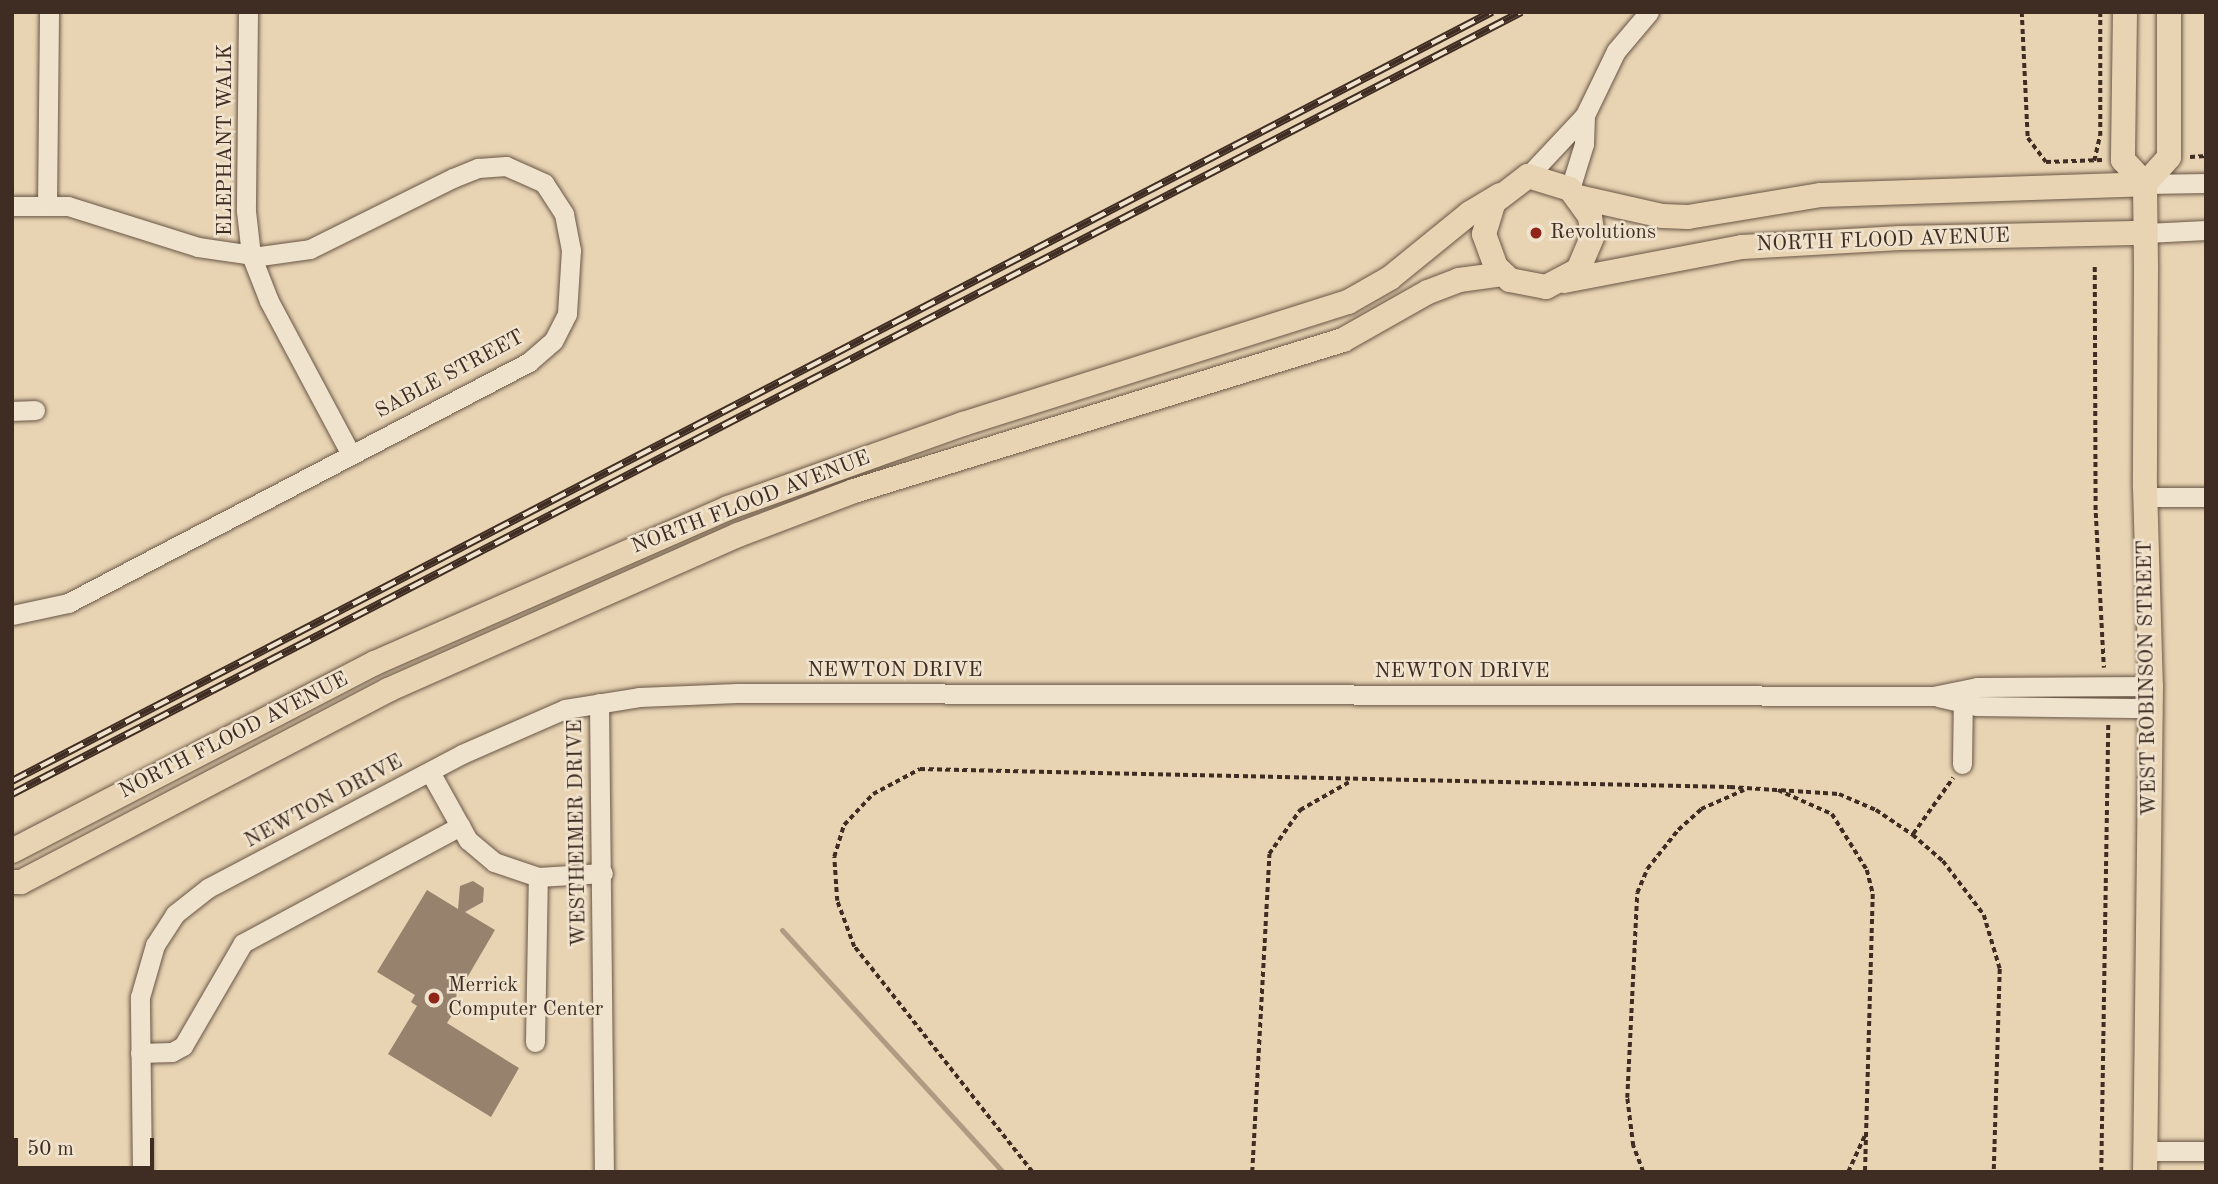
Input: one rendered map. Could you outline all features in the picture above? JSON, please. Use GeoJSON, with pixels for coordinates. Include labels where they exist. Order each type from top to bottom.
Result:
{"type":"FeatureCollection","features":[{"type":"Feature","properties":{"kind":"main road"},"geometry":{"type":"LineString","coordinates":[[2125,12],[2123,160],[2145,184],[2169,157],[2169,12]]}},
{"type":"Feature","properties":{"kind":"main road"},"geometry":{"type":"LineString","coordinates":[[1528,176],[1574,193],[1590,217],[1592,235],[1578,270],[1564,281],[1527,287],[1503,274],[1487,251],[1484,234],[1486,217],[1500,195],[1528,176]]}},
{"type":"Feature","properties":{"kind":"main road","name":"NORTH FLOOD AVENUE"},"geometry":{"type":"LineString","coordinates":[[1574,193],[1688,217],[1821,195],[2145,184]]}},
{"type":"Feature","properties":{"kind":"main road","name":"WEST ROBINSON STREET"},"geometry":{"type":"LineString","coordinates":[[2145,184],[2145,497],[2151,697],[2145,1161]]}},
{"type":"Feature","properties":{"kind":"main road","name":"NORTH FLOOD AVENUE"},"geometry":{"type":"LineString","coordinates":[[12,851],[375,663],[729,508],[962,424],[1348,302],[1390,278],[1470,213],[1500,195]]}},
{"type":"Feature","properties":{"kind":"main road","name":"NORTH FLOOD AVENUE"},"geometry":{"type":"LineString","coordinates":[[1564,281],[1742,247],[1912,237],[2146,233]]}},
{"type":"Feature","properties":{"kind":"main road","name":"NORTH FLOOD AVENUE"},"geometry":{"type":"LineString","coordinates":[[12,881],[21,882],[388,690],[738,535],[854,491],[1343,340],[1428,292],[1459,280],[1503,274]]}},
{"type":"Feature","properties":{"kind":"street"},"geometry":{"type":"LineString","coordinates":[[47,206],[49,12]]}},
{"type":"Feature","properties":{"kind":"street","name":"ELEPHANT WALK"},"geometry":{"type":"LineString","coordinates":[[248,12],[246,211],[251,255],[269,301],[350,453]]}},
{"type":"Feature","properties":{"kind":"street"},"geometry":{"type":"LineString","coordinates":[[1528,176],[1585,114],[1616,51],[1648,12]]}},
{"type":"Feature","properties":{"kind":"street"},"geometry":{"type":"LineString","coordinates":[[1574,193],[1584,144],[1585,114]]}},
{"type":"Feature","properties":{"kind":"street","name":"SABLE STREET"},"geometry":{"type":"LineString","coordinates":[[12,206],[47,206],[101,214],[198,247],[251,255],[310,249],[453,178],[491,166],[521,169],[534,176],[564,214],[571,250],[570,297],[552,341],[529,362],[350,453],[68,603],[12,615]]}},
{"type":"Feature","properties":{"kind":"street","name":"NORTH FLOOD AVENUE"},"geometry":{"type":"LineString","coordinates":[[2145,184],[2206,183]]}},
{"type":"Feature","properties":{"kind":"street","name":"NORTH FLOOD AVENUE"},"geometry":{"type":"LineString","coordinates":[[2146,233],[2206,230]]}},
{"type":"Feature","properties":{"kind":"street"},"geometry":{"type":"LineString","coordinates":[[12,411],[35,410]]}},
{"type":"Feature","properties":{"kind":"street"},"geometry":{"type":"LineString","coordinates":[[2145,497],[2206,497]]}},
{"type":"Feature","properties":{"kind":"street","name":"NEWTON DRIVE"},"geometry":{"type":"LineString","coordinates":[[142,1172],[140,1053],[144,979],[155,944],[175,914],[208,888],[536,719],[599,703],[744,693],[1963,696],[2105,687],[2151,697]]}},
{"type":"Feature","properties":{"kind":"street"},"geometry":{"type":"LineString","coordinates":[[1962,764],[1963,696]]}},
{"type":"Feature","properties":{"kind":"street","name":"NEWTON DRIVE"},"geometry":{"type":"LineString","coordinates":[[1963,696],[2106,708],[2151,697]]}},
{"type":"Feature","properties":{"kind":"street","name":"WESTHEIMER DRIVE"},"geometry":{"type":"LineString","coordinates":[[599,703],[603,873],[604,1172]]}},
{"type":"Feature","properties":{"kind":"street"},"geometry":{"type":"LineString","coordinates":[[430,772],[460,826],[494,862],[538,877],[603,873]]}},
{"type":"Feature","properties":{"kind":"street"},"geometry":{"type":"LineString","coordinates":[[140,1053],[172,1052],[183,1046],[243,943],[460,826]]}},
{"type":"Feature","properties":{"kind":"street"},"geometry":{"type":"LineString","coordinates":[[535,1042],[538,877]]}},
{"type":"Feature","properties":{"kind":"street"},"geometry":{"type":"LineString","coordinates":[[2145,1161],[2206,1151]]}},
{"type":"Feature","properties":{"kind":"path"},"geometry":{"type":"LineString","coordinates":[[2022,12],[2028,138],[2046,162],[2057,164],[2094,161],[2100,135],[2100,12]]}},
{"type":"Feature","properties":{"kind":"path"},"geometry":{"type":"LineString","coordinates":[[2188,157],[2206,156]]}},
{"type":"Feature","properties":{"kind":"path"},"geometry":{"type":"LineString","coordinates":[[2095,267],[2096,513],[2105,687]]}},
{"type":"Feature","properties":{"kind":"path"},"geometry":{"type":"LineString","coordinates":[[2101,1172],[2110,746],[2106,708]]}},
{"type":"Feature","properties":{"kind":"path"},"geometry":{"type":"LineString","coordinates":[[1913,835],[1962,764]]}},
{"type":"Feature","properties":{"kind":"path"},"geometry":{"type":"LineString","coordinates":[[1032,1172],[854,947],[837,901],[834,871],[844,825],[852,813],[904,775],[945,767],[1353,780],[1749,788],[1839,794],[1876,810],[1943,860],[1983,915],[1997,954],[1994,1172]]}},
{"type":"Feature","properties":{"kind":"path"},"geometry":{"type":"LineString","coordinates":[[1252,1172],[1269,854],[1300,810],[1353,780]]}},
{"type":"Feature","properties":{"kind":"path"},"geometry":{"type":"LineString","coordinates":[[1643,1172],[1633,1146],[1628,1098],[1637,893],[1647,869],[1678,830],[1721,797],[1749,788]]}},
{"type":"Feature","properties":{"kind":"path"},"geometry":{"type":"LineString","coordinates":[[1774,789],[1832,814],[1867,870],[1873,894],[1865,1172]]}},
{"type":"Feature","properties":{"kind":"path"},"geometry":{"type":"LineString","coordinates":[[1848,1172],[1866,1133]]}},
{"type":"Feature","properties":{"kind":"building","name":"Merrick Computer Center"},"geometry":{"type":"Polygon","coordinates":[[[473,881],[484,888],[483,902],[465,912],[495,930],[447,1012],[452,1015],[447,1023],[519,1068],[491,1117],[388,1054],[417,1006],[411,1002],[415,995],[377,972],[427,890],[458,909],[460,886],[473,881]]]}},
{"type":"Feature","properties":{"kind":"waterway"},"geometry":{"type":"LineString","coordinates":[[782,930],[1003,1172]]}},
{"type":"Feature","properties":{"kind":"railway"},"geometry":{"type":"LineString","coordinates":[[12,781],[1492,12]]}},
{"type":"Feature","properties":{"kind":"railway"},"geometry":{"type":"LineString","coordinates":[[12,794],[1521,12]]}},
{"type":"Feature","properties":{"kind":"place","name":"Revolutions"},"geometry":{"type":"Point","coordinates":[1536,233]}},
{"type":"Feature","properties":{"kind":"place","name":"Merrick Computer Center"},"geometry":{"type":"Point","coordinates":[434,998]}}]}
